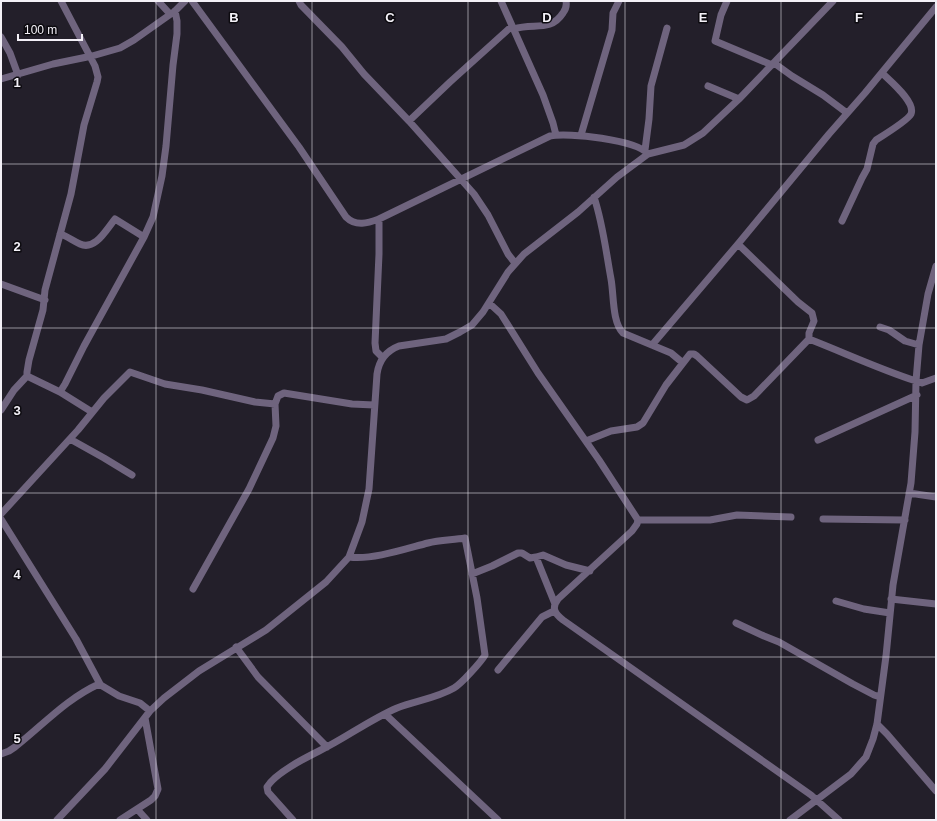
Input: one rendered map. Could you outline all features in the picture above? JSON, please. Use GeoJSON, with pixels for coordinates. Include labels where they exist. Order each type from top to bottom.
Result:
{"type":"FeatureCollection","features":[{"type":"Feature","properties":{"kind":"street"},"geometry":{"type":"LineString","coordinates":[[1,410],[14,390],[27,376],[29,360],[71,194],[84,125],[97,82],[96,70],[90,56],[61,1]]}},
{"type":"Feature","properties":{"kind":"street"},"geometry":{"type":"LineString","coordinates":[[60,392],[144,237],[153,217],[162,176],[177,34],[177,21],[173,13],[158,1]]}},
{"type":"Feature","properties":{"kind":"street"},"geometry":{"type":"LineString","coordinates":[[1,79],[53,64],[115,50],[128,44],[173,13],[185,1]]}},
{"type":"Feature","properties":{"kind":"street"},"geometry":{"type":"LineString","coordinates":[[192,1],[288,132],[346,217],[355,223],[360,224],[379,219],[544,138],[556,135],[581,135],[636,146],[646,152]]}},
{"type":"Feature","properties":{"kind":"street"},"geometry":{"type":"LineString","coordinates":[[299,1],[301,5],[339,43],[364,74],[410,121],[474,194],[482,205],[508,254],[515,263]]}},
{"type":"Feature","properties":{"kind":"street"},"geometry":{"type":"LineString","coordinates":[[501,1],[549,111],[556,135]]}},
{"type":"Feature","properties":{"kind":"street"},"geometry":{"type":"LineString","coordinates":[[410,121],[450,82],[513,28],[548,26],[556,22],[566,8],[566,1]]}},
{"type":"Feature","properties":{"kind":"street"},"geometry":{"type":"LineString","coordinates":[[581,135],[612,30],[613,13],[619,1]]}},
{"type":"Feature","properties":{"kind":"street"},"geometry":{"type":"LineString","coordinates":[[727,1],[721,15],[714,40],[773,64],[823,95],[847,113]]}},
{"type":"Feature","properties":{"kind":"street"},"geometry":{"type":"LineString","coordinates":[[56,820],[105,769],[150,711],[174,689],[236,647],[266,630],[326,582],[349,557],[360,531],[367,500],[374,405],[378,368],[382,357],[392,349],[399,346],[446,339],[472,325],[489,303],[504,278],[524,254],[646,152],[679,147],[694,140],[739,99],[833,1]]}},
{"type":"Feature","properties":{"kind":"street"},"geometry":{"type":"LineString","coordinates":[[652,345],[936,7]]}},
{"type":"Feature","properties":{"kind":"street"},"geometry":{"type":"LineString","coordinates":[[646,152],[651,86],[667,28]]}},
{"type":"Feature","properties":{"kind":"street"},"geometry":{"type":"LineString","coordinates":[[1,37],[10,52],[18,75]]}},
{"type":"Feature","properties":{"kind":"street"},"geometry":{"type":"LineString","coordinates":[[842,221],[867,169],[873,144],[876,140],[905,120],[911,113],[912,108],[909,101],[882,73]]}},
{"type":"Feature","properties":{"kind":"street"},"geometry":{"type":"LineString","coordinates":[[708,86],[739,99]]}},
{"type":"Feature","properties":{"kind":"street"},"geometry":{"type":"LineString","coordinates":[[594,197],[601,221],[612,280],[618,326],[623,333],[671,353],[683,363]]}},
{"type":"Feature","properties":{"kind":"street"},"geometry":{"type":"LineString","coordinates":[[60,234],[81,244],[88,246],[92,245],[114,219],[144,237]]}},
{"type":"Feature","properties":{"kind":"street"},"geometry":{"type":"LineString","coordinates":[[379,219],[379,260],[375,343],[376,351],[382,357]]}},
{"type":"Feature","properties":{"kind":"street"},"geometry":{"type":"LineString","coordinates":[[586,441],[611,431],[639,426],[645,420],[661,393],[690,354],[695,354],[741,397],[747,400],[754,396],[809,339],[809,333],[814,320],[812,313],[798,302],[738,244]]}},
{"type":"Feature","properties":{"kind":"street"},"geometry":{"type":"LineString","coordinates":[[790,820],[840,783],[860,765],[871,748],[877,724],[886,656],[891,599],[909,493],[914,446],[919,345],[928,294],[936,266]]}},
{"type":"Feature","properties":{"kind":"street"},"geometry":{"type":"LineString","coordinates":[[1,284],[45,300]]}},
{"type":"Feature","properties":{"kind":"street"},"geometry":{"type":"LineString","coordinates":[[489,303],[501,314],[538,373],[586,441],[638,520]]}},
{"type":"Feature","properties":{"kind":"street"},"geometry":{"type":"LineString","coordinates":[[880,326],[889,330],[905,341],[919,345]]}},
{"type":"Feature","properties":{"kind":"street"},"geometry":{"type":"LineString","coordinates":[[809,339],[848,356],[916,382],[922,383],[936,378]]}},
{"type":"Feature","properties":{"kind":"street"},"geometry":{"type":"LineString","coordinates":[[1,514],[92,412],[130,372],[165,384],[202,390],[256,402],[275,404]]}},
{"type":"Feature","properties":{"kind":"street"},"geometry":{"type":"LineString","coordinates":[[27,376],[60,392],[92,412]]}},
{"type":"Feature","properties":{"kind":"street"},"geometry":{"type":"LineString","coordinates":[[193,589],[249,489],[273,438],[276,426],[275,404],[278,396],[284,393],[352,404],[374,405]]}},
{"type":"Feature","properties":{"kind":"street"},"geometry":{"type":"LineString","coordinates":[[818,440],[917,395]]}},
{"type":"Feature","properties":{"kind":"street"},"geometry":{"type":"LineString","coordinates":[[70,438],[132,475]]}},
{"type":"Feature","properties":{"kind":"street"},"geometry":{"type":"LineString","coordinates":[[909,493],[936,498]]}},
{"type":"Feature","properties":{"kind":"street"},"geometry":{"type":"LineString","coordinates":[[638,520],[710,520],[744,515],[791,517]]}},
{"type":"Feature","properties":{"kind":"street"},"geometry":{"type":"LineString","coordinates":[[1,519],[76,639],[100,684],[119,696],[140,703],[150,711]]}},
{"type":"Feature","properties":{"kind":"street"},"geometry":{"type":"LineString","coordinates":[[822,519],[905,520]]}},
{"type":"Feature","properties":{"kind":"street"},"geometry":{"type":"LineString","coordinates":[[498,670],[542,617],[555,607],[632,531],[638,520]]}},
{"type":"Feature","properties":{"kind":"street"},"geometry":{"type":"LineString","coordinates":[[293,820],[268,792],[266,787],[270,782],[289,767],[385,714],[401,706],[455,688],[484,656],[485,651],[480,613],[465,538],[428,543],[362,557],[349,557]]}},
{"type":"Feature","properties":{"kind":"street"},"geometry":{"type":"LineString","coordinates":[[472,574],[518,553],[529,558],[543,555],[566,565],[590,571]]}},
{"type":"Feature","properties":{"kind":"street"},"geometry":{"type":"LineString","coordinates":[[536,557],[559,617],[817,800],[839,820]]}},
{"type":"Feature","properties":{"kind":"street"},"geometry":{"type":"LineString","coordinates":[[891,599],[936,604]]}},
{"type":"Feature","properties":{"kind":"street"},"geometry":{"type":"LineString","coordinates":[[836,600],[864,609],[890,612]]}},
{"type":"Feature","properties":{"kind":"street"},"geometry":{"type":"LineString","coordinates":[[736,623],[779,642],[853,684],[880,697]]}},
{"type":"Feature","properties":{"kind":"street"},"geometry":{"type":"LineString","coordinates":[[236,647],[258,677],[327,747]]}},
{"type":"Feature","properties":{"kind":"street"},"geometry":{"type":"LineString","coordinates":[[1,754],[15,747],[64,705],[90,688],[100,684]]}},
{"type":"Feature","properties":{"kind":"street"},"geometry":{"type":"LineString","coordinates":[[385,714],[498,820]]}},
{"type":"Feature","properties":{"kind":"street"},"geometry":{"type":"LineString","coordinates":[[120,820],[153,798],[158,788],[145,718]]}},
{"type":"Feature","properties":{"kind":"street"},"geometry":{"type":"LineString","coordinates":[[877,724],[936,791]]}},
{"type":"Feature","properties":{"kind":"street"},"geometry":{"type":"LineString","coordinates":[[137,809],[147,820]]}}]}
